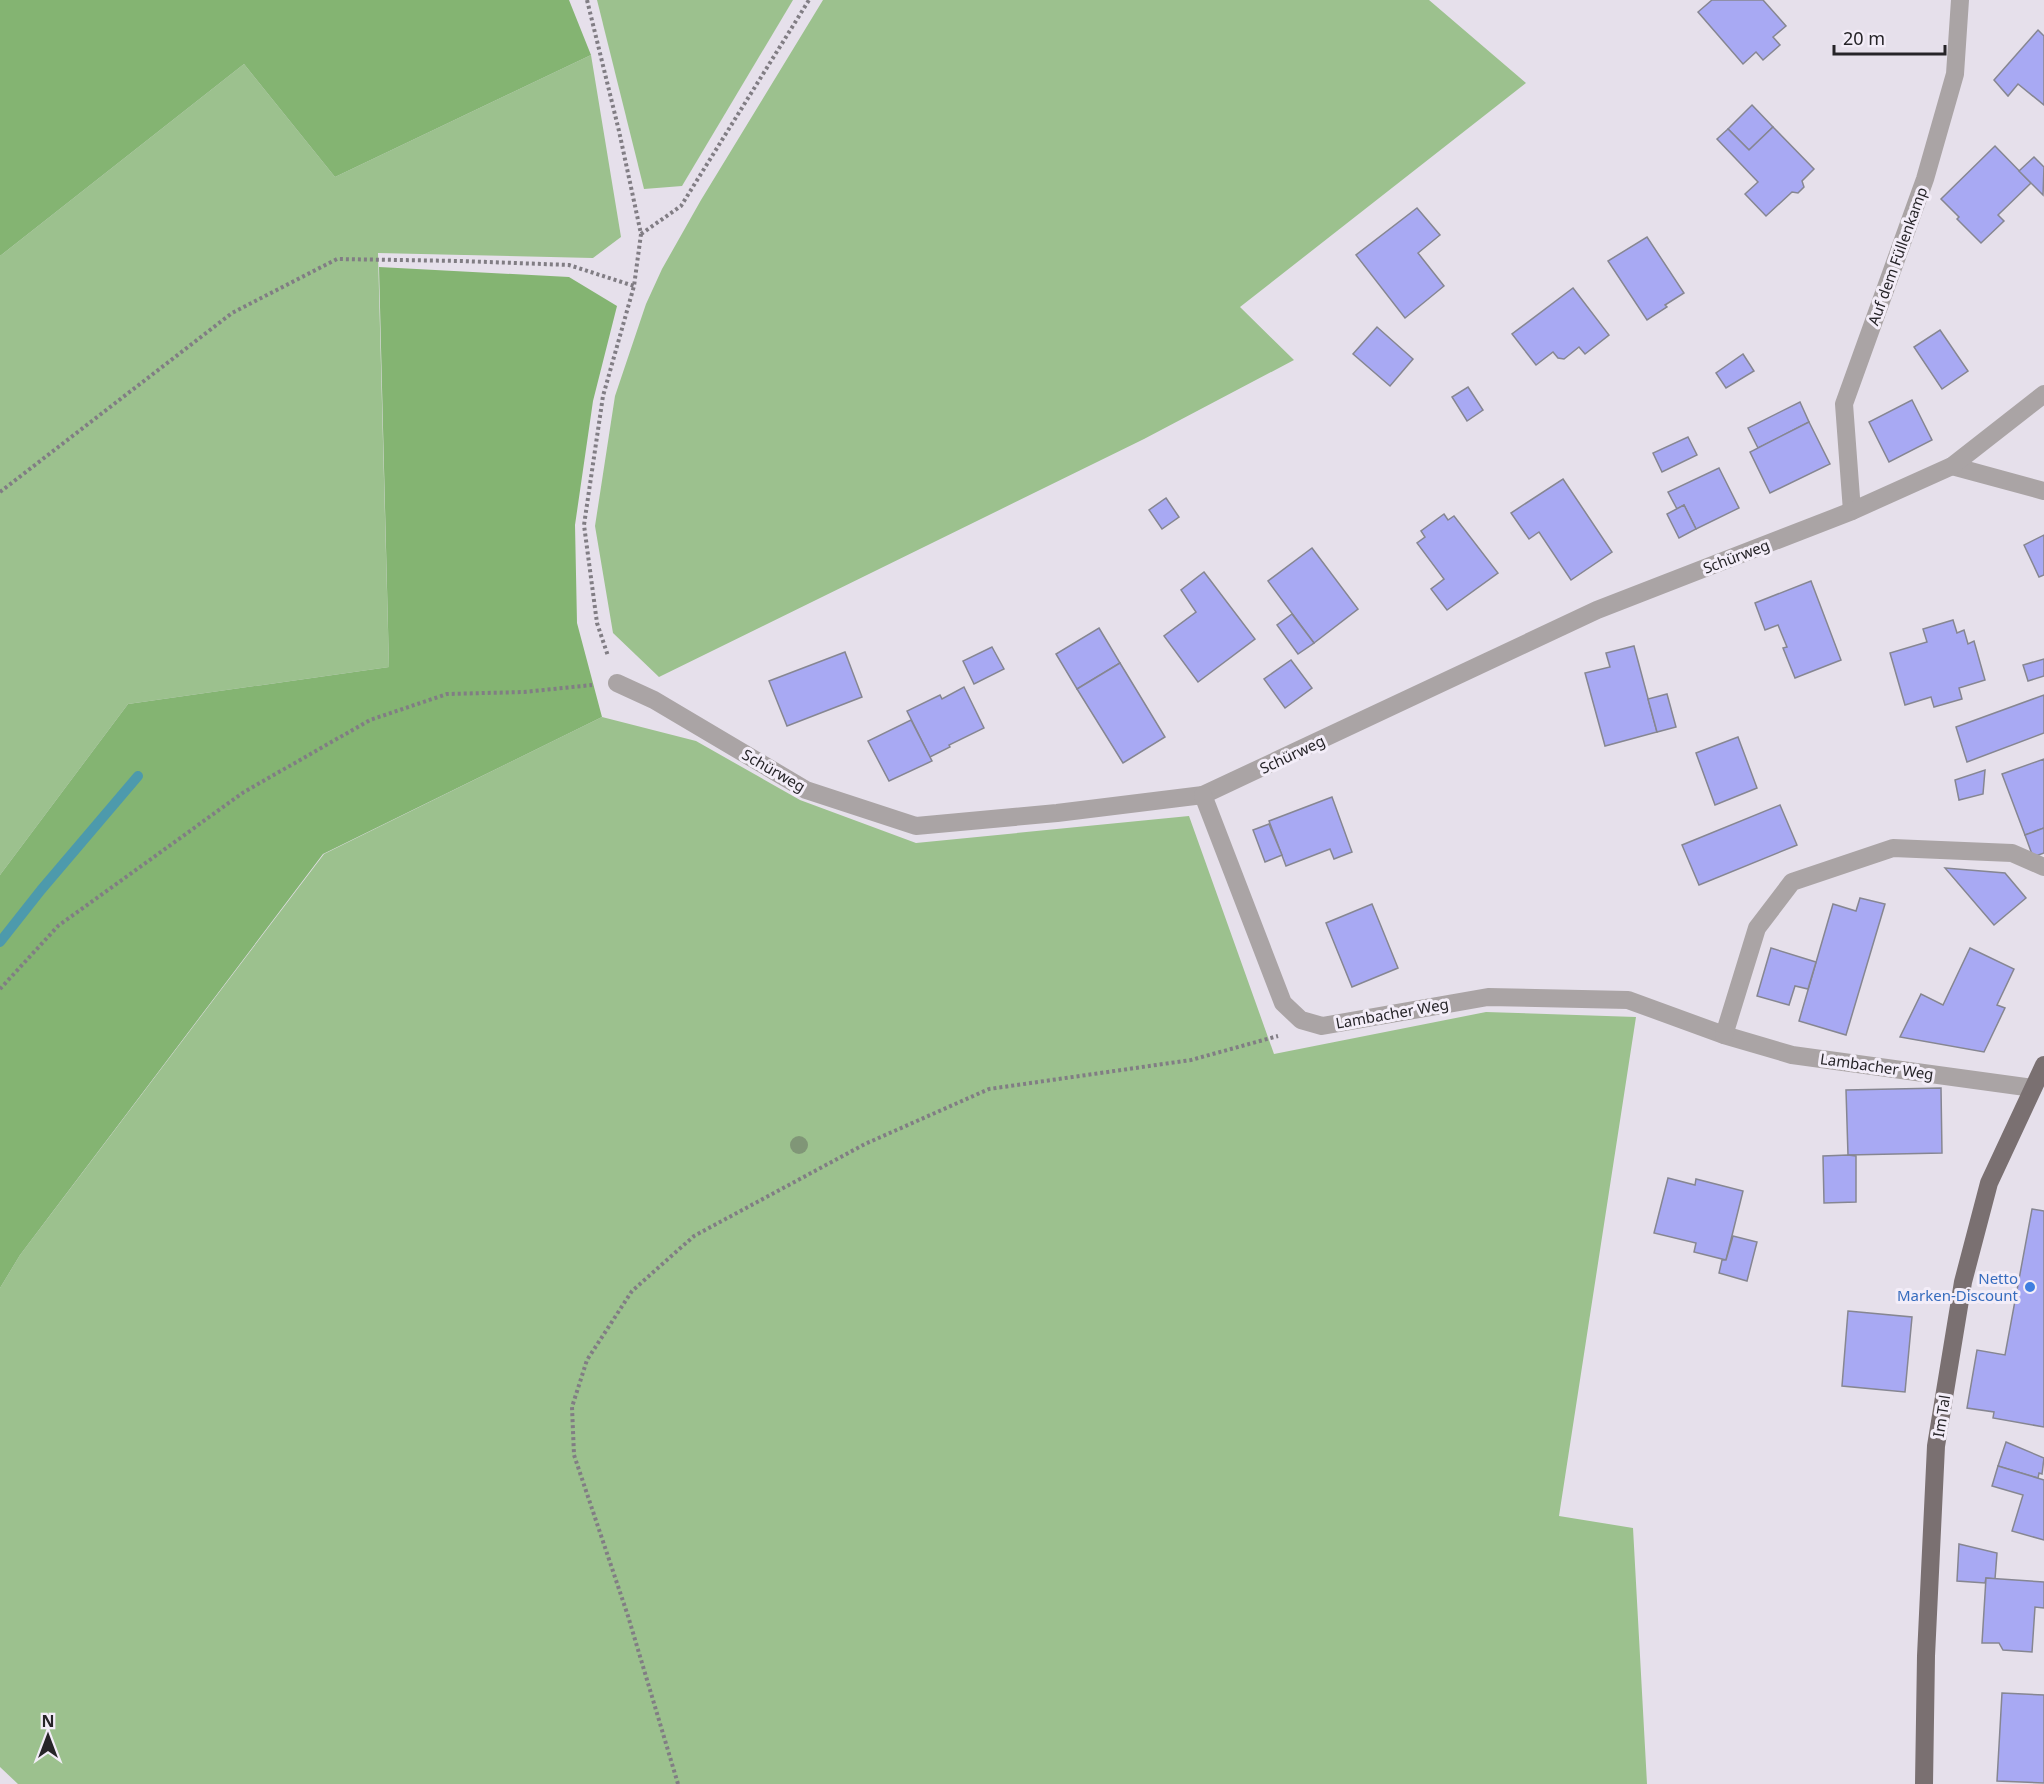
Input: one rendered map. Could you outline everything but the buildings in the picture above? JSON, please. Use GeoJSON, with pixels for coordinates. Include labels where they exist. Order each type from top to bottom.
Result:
{"type":"FeatureCollection","features":[{"type":"Feature","properties":{"kind":"main road","name":"Im Tal"},"geometry":{"type":"LineString","coordinates":[[1924,1784],[1926,1645],[1938,1434],[1963,1282],[1989,1183],[2044,1065]]}},
{"type":"Feature","properties":{"kind":"street","name":"Auf dem Füllenkamp"},"geometry":{"type":"LineString","coordinates":[[1852,511],[1844,404],[1925,179],[1955,74],[1960,0]]}},
{"type":"Feature","properties":{"kind":"street","name":"Schürweg"},"geometry":{"type":"LineString","coordinates":[[617,682],[654,700],[806,790],[916,826],[1057,813],[1203,795],[1597,610],[1852,511],[1952,466],[2044,394]]}},
{"type":"Feature","properties":{"kind":"street"},"geometry":{"type":"LineString","coordinates":[[1952,466],[2044,491]]}},
{"type":"Feature","properties":{"kind":"street"},"geometry":{"type":"LineString","coordinates":[[1203,795],[1283,1003],[1300,1020]]}},
{"type":"Feature","properties":{"kind":"street"},"geometry":{"type":"LineString","coordinates":[[1724,1035],[1757,928],[1792,882],[1893,848],[2012,853],[2044,867]]}},
{"type":"Feature","properties":{"kind":"street","name":"Lambacher Weg"},"geometry":{"type":"LineString","coordinates":[[1300,1020],[1322,1026],[1488,997],[1628,1000],[1724,1035],[1792,1055],[2033,1088]]}},
{"type":"Feature","properties":{"kind":"path"},"geometry":{"type":"LineString","coordinates":[[0,989],[58,926],[244,792],[370,720],[447,694],[524,692],[617,682],[597,623],[584,525],[603,396],[634,286],[640,234],[619,131],[587,0]]}},
{"type":"Feature","properties":{"kind":"path"},"geometry":{"type":"LineString","coordinates":[[640,234],[681,206],[809,0]]}},
{"type":"Feature","properties":{"kind":"path"},"geometry":{"type":"LineString","coordinates":[[0,492],[232,313],[337,259],[569,265],[634,286]]}},
{"type":"Feature","properties":{"kind":"path"},"geometry":{"type":"LineString","coordinates":[[678,1784],[628,1616],[574,1455],[572,1407],[586,1360],[632,1291],[694,1236],[865,1144],[989,1089],[1191,1060],[1281,1035],[1300,1020]]}},
{"type":"Feature","properties":{"kind":"green space"},"geometry":{"type":"Polygon","coordinates":[[[0,0],[569,0],[591,55],[335,177],[244,64],[0,256],[0,0]]]}},
{"type":"Feature","properties":{"kind":"green space"},"geometry":{"type":"Polygon","coordinates":[[[597,0],[793,0],[682,186],[644,189],[597,0]]]}},
{"type":"Feature","properties":{"kind":"green space"},"geometry":{"type":"Polygon","coordinates":[[[823,0],[1429,0],[1526,83],[1240,307],[1294,360],[1144,439],[659,677],[613,633],[595,526],[615,396],[646,304],[662,269],[701,200],[823,0]]]}},
{"type":"Feature","properties":{"kind":"green space"},"geometry":{"type":"Polygon","coordinates":[[[591,55],[621,237],[593,258],[378,253],[389,667],[128,704],[0,875],[0,256],[244,64],[335,177],[591,55]]]}},
{"type":"Feature","properties":{"kind":"green space"},"geometry":{"type":"Polygon","coordinates":[[[379,267],[569,277],[617,306],[593,401],[575,525],[577,623],[602,717],[323,854],[20,1255],[0,1288],[0,875],[128,704],[389,667],[379,267]]]}},
{"type":"Feature","properties":{"kind":"green space"},"geometry":{"type":"Polygon","coordinates":[[[602,717],[696,741],[800,800],[916,843],[1189,816],[1274,1054],[1486,1012],[1636,1017],[1559,1516],[1633,1528],[1647,1784],[18,1784],[0,1767],[0,1288],[20,1255],[324,854],[602,717]]]}},
{"type":"Feature","properties":{"kind":"waterway"},"geometry":{"type":"LineString","coordinates":[[0,942],[138,776]]}},
{"type":"Feature","properties":{"kind":"place","name":"Netto Marken-Discount"},"geometry":{"type":"Point","coordinates":[2030,1287]}}]}
